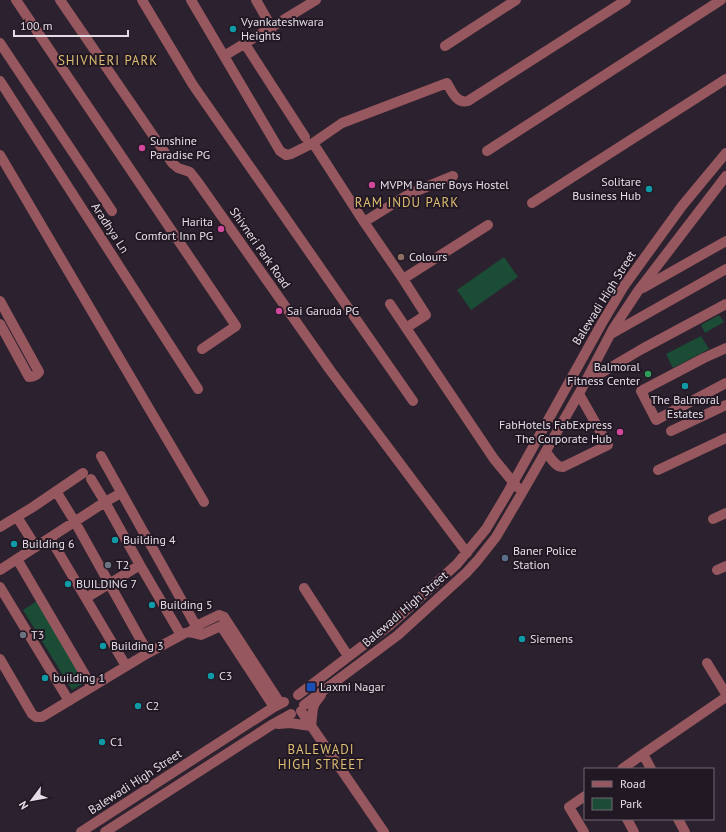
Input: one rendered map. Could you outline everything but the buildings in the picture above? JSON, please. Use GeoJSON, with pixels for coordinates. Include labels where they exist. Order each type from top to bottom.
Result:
{"type":"FeatureCollection","features":[{"type":"Feature","properties":{"kind":"street"},"geometry":{"type":"LineString","coordinates":[[16,0],[236,326],[202,349]]}},
{"type":"Feature","properties":{"kind":"street","name":"Shivneri Park Road"},"geometry":{"type":"LineString","coordinates":[[60,0],[172,163],[178,168],[190,172],[197,181],[330,370],[467,553]]}},
{"type":"Feature","properties":{"kind":"street"},"geometry":{"type":"LineString","coordinates":[[142,0],[193,85],[413,401]]}},
{"type":"Feature","properties":{"kind":"street"},"geometry":{"type":"LineString","coordinates":[[191,0],[280,151],[286,155],[313,143],[342,123],[447,84],[455,97],[460,101],[468,101],[626,0]]}},
{"type":"Feature","properties":{"kind":"street"},"geometry":{"type":"LineString","coordinates":[[256,0],[272,28]]}},
{"type":"Feature","properties":{"kind":"street"},"geometry":{"type":"LineString","coordinates":[[224,56],[316,0]]}},
{"type":"Feature","properties":{"kind":"street"},"geometry":{"type":"LineString","coordinates":[[445,46],[516,0]]}},
{"type":"Feature","properties":{"kind":"street"},"geometry":{"type":"LineString","coordinates":[[486,151],[721,0]]}},
{"type":"Feature","properties":{"kind":"street"},"geometry":{"type":"LineString","coordinates":[[0,42],[112,211]]}},
{"type":"Feature","properties":{"kind":"street"},"geometry":{"type":"LineString","coordinates":[[245,44],[305,137]]}},
{"type":"Feature","properties":{"kind":"street"},"geometry":{"type":"LineString","coordinates":[[532,203],[726,78]]}},
{"type":"Feature","properties":{"kind":"street","name":"Aradhya Ln"},"geometry":{"type":"LineString","coordinates":[[0,81],[198,389]]}},
{"type":"Feature","properties":{"kind":"street"},"geometry":{"type":"LineString","coordinates":[[313,143],[426,314],[406,328]]}},
{"type":"Feature","properties":{"kind":"street","name":"Balewadi High Street"},"geometry":{"type":"LineString","coordinates":[[298,695],[390,625],[467,553],[486,529],[513,484],[624,286],[682,206],[726,153]]}},
{"type":"Feature","properties":{"kind":"street"},"geometry":{"type":"LineString","coordinates":[[0,155],[204,502]]}},
{"type":"Feature","properties":{"kind":"street"},"geometry":{"type":"LineString","coordinates":[[364,222],[409,194],[453,176]]}},
{"type":"Feature","properties":{"kind":"street","name":"Balewadi High Street"},"geometry":{"type":"LineString","coordinates":[[302,708],[398,635],[466,573],[496,537],[579,394],[613,329],[638,291],[726,176]]}},
{"type":"Feature","properties":{"kind":"street"},"geometry":{"type":"LineString","coordinates":[[403,279],[488,225]]}},
{"type":"Feature","properties":{"kind":"street"},"geometry":{"type":"LineString","coordinates":[[638,291],[726,241]]}},
{"type":"Feature","properties":{"kind":"street"},"geometry":{"type":"LineString","coordinates":[[610,334],[726,269]]}},
{"type":"Feature","properties":{"kind":"street"},"geometry":{"type":"LineString","coordinates":[[0,301],[39,372],[37,375],[29,377],[0,324]]}},
{"type":"Feature","properties":{"kind":"street"},"geometry":{"type":"LineString","coordinates":[[390,304],[494,459],[513,484],[523,492]]}},
{"type":"Feature","properties":{"kind":"street"},"geometry":{"type":"LineString","coordinates":[[586,380],[596,376],[642,349],[726,304]]}},
{"type":"Feature","properties":{"kind":"street"},"geometry":{"type":"LineString","coordinates":[[726,348],[641,391],[656,420],[726,383]]}},
{"type":"Feature","properties":{"kind":"street"},"geometry":{"type":"LineString","coordinates":[[546,452],[556,465],[563,467],[608,445],[579,394]]}},
{"type":"Feature","properties":{"kind":"street"},"geometry":{"type":"LineString","coordinates":[[671,431],[726,405]]}},
{"type":"Feature","properties":{"kind":"street"},"geometry":{"type":"LineString","coordinates":[[658,470],[726,438]]}},
{"type":"Feature","properties":{"kind":"street"},"geometry":{"type":"LineString","coordinates":[[101,456],[192,632]]}},
{"type":"Feature","properties":{"kind":"street"},"geometry":{"type":"LineString","coordinates":[[0,527],[56,491],[87,476],[105,502],[140,565],[192,632]]}},
{"type":"Feature","properties":{"kind":"street"},"geometry":{"type":"LineString","coordinates":[[56,491],[75,522],[148,653]]}},
{"type":"Feature","properties":{"kind":"street"},"geometry":{"type":"LineString","coordinates":[[0,570],[121,493]]}},
{"type":"Feature","properties":{"kind":"street"},"geometry":{"type":"LineString","coordinates":[[497,510],[508,517]]}},
{"type":"Feature","properties":{"kind":"street"},"geometry":{"type":"LineString","coordinates":[[713,519],[726,513]]}},
{"type":"Feature","properties":{"kind":"street"},"geometry":{"type":"LineString","coordinates":[[17,517],[36,547]]}},
{"type":"Feature","properties":{"kind":"street"},"geometry":{"type":"LineString","coordinates":[[50,538],[126,666]]}},
{"type":"Feature","properties":{"kind":"street"},"geometry":{"type":"LineString","coordinates":[[17,559],[92,687]]}},
{"type":"Feature","properties":{"kind":"street"},"geometry":{"type":"LineString","coordinates":[[86,598],[140,565]]}},
{"type":"Feature","properties":{"kind":"street"},"geometry":{"type":"LineString","coordinates":[[0,587],[69,701]]}},
{"type":"Feature","properties":{"kind":"street"},"geometry":{"type":"LineString","coordinates":[[304,588],[348,656]]}},
{"type":"Feature","properties":{"kind":"street"},"geometry":{"type":"LineString","coordinates":[[0,659],[32,714],[36,717],[42,717],[148,653],[192,632],[219,615],[224,617],[231,627],[279,704]]}},
{"type":"Feature","properties":{"kind":"street"},"geometry":{"type":"LineString","coordinates":[[221,616],[221,626],[279,704],[291,714]]}},
{"type":"Feature","properties":{"kind":"street"},"geometry":{"type":"LineString","coordinates":[[192,632],[221,626]]}},
{"type":"Feature","properties":{"kind":"street"},"geometry":{"type":"LineString","coordinates":[[623,768],[726,695],[707,663]]}},
{"type":"Feature","properties":{"kind":"street"},"geometry":{"type":"LineString","coordinates":[[311,726],[315,703],[328,688]]}},
{"type":"Feature","properties":{"kind":"street"},"geometry":{"type":"LineString","coordinates":[[279,704],[289,695],[295,694],[302,699],[302,708],[311,726],[384,832]]}},
{"type":"Feature","properties":{"kind":"street","name":"Balewadi High Street"},"geometry":{"type":"LineString","coordinates":[[81,832],[279,704]]}},
{"type":"Feature","properties":{"kind":"street"},"geometry":{"type":"LineString","coordinates":[[106,832],[273,724],[291,714],[296,714],[302,708]]}},
{"type":"Feature","properties":{"kind":"street"},"geometry":{"type":"LineString","coordinates":[[273,724],[290,723],[311,726]]}},
{"type":"Feature","properties":{"kind":"street"},"geometry":{"type":"LineString","coordinates":[[643,754],[650,768]]}},
{"type":"Feature","properties":{"kind":"street"},"geometry":{"type":"LineString","coordinates":[[584,797],[569,807],[584,832]]}},
{"type":"Feature","properties":{"kind":"street"},"geometry":{"type":"LineString","coordinates":[[628,820],[634,832]]}},
{"type":"Feature","properties":{"kind":"street"},"geometry":{"type":"LineString","coordinates":[[679,820],[685,832]]}},
{"type":"Feature","properties":{"kind":"green space"},"geometry":{"type":"Polygon","coordinates":[[[504,257],[518,277],[471,310],[457,290],[504,257]]]}},
{"type":"Feature","properties":{"kind":"green space"},"geometry":{"type":"Polygon","coordinates":[[[719,315],[724,322],[705,333],[701,325],[719,315]]]}},
{"type":"Feature","properties":{"kind":"green space"},"geometry":{"type":"Polygon","coordinates":[[[701,336],[709,349],[673,368],[666,354],[701,336]]]}},
{"type":"Feature","properties":{"kind":"green space"},"geometry":{"type":"Polygon","coordinates":[[[37,601],[86,682],[72,690],[23,610],[37,601]]]}},
{"type":"Feature","properties":{"kind":"place","name":"Vyankateshwara Heights"},"geometry":{"type":"Point","coordinates":[233,29]}},
{"type":"Feature","properties":{"kind":"place","name":"Sunshine Paradise PG"},"geometry":{"type":"Point","coordinates":[142,148]}},
{"type":"Feature","properties":{"kind":"place","name":"MVPM Baner Boys Hostel"},"geometry":{"type":"Point","coordinates":[372,185]}},
{"type":"Feature","properties":{"kind":"place","name":"Solitare Business Hub"},"geometry":{"type":"Point","coordinates":[649,189]}},
{"type":"Feature","properties":{"kind":"place","name":"Harita Comfort Inn PG"},"geometry":{"type":"Point","coordinates":[221,229]}},
{"type":"Feature","properties":{"kind":"place","name":"Colours"},"geometry":{"type":"Point","coordinates":[401,257]}},
{"type":"Feature","properties":{"kind":"place","name":"Sai Garuda PG"},"geometry":{"type":"Point","coordinates":[279,311]}},
{"type":"Feature","properties":{"kind":"place","name":"Balmoral Fitness Center"},"geometry":{"type":"Point","coordinates":[648,374]}},
{"type":"Feature","properties":{"kind":"place","name":"The Balmoral Estates"},"geometry":{"type":"Point","coordinates":[685,386]}},
{"type":"Feature","properties":{"kind":"place","name":"FabHotels FabExpress The Corporate Hub"},"geometry":{"type":"Point","coordinates":[620,432]}},
{"type":"Feature","properties":{"kind":"place","name":"Building 4"},"geometry":{"type":"Point","coordinates":[115,540]}},
{"type":"Feature","properties":{"kind":"place","name":"Building 6"},"geometry":{"type":"Point","coordinates":[14,544]}},
{"type":"Feature","properties":{"kind":"place","name":"Baner Police Station"},"geometry":{"type":"Point","coordinates":[505,558]}},
{"type":"Feature","properties":{"kind":"place","name":"T2"},"geometry":{"type":"Point","coordinates":[108,565]}},
{"type":"Feature","properties":{"kind":"place","name":"BUILDING 7"},"geometry":{"type":"Point","coordinates":[68,584]}},
{"type":"Feature","properties":{"kind":"place","name":"Building 5"},"geometry":{"type":"Point","coordinates":[152,605]}},
{"type":"Feature","properties":{"kind":"place","name":"T3"},"geometry":{"type":"Point","coordinates":[23,635]}},
{"type":"Feature","properties":{"kind":"place","name":"Siemens"},"geometry":{"type":"Point","coordinates":[522,639]}},
{"type":"Feature","properties":{"kind":"place","name":"Building 3"},"geometry":{"type":"Point","coordinates":[103,646]}},
{"type":"Feature","properties":{"kind":"place","name":"C3"},"geometry":{"type":"Point","coordinates":[211,676]}},
{"type":"Feature","properties":{"kind":"place","name":"building 1"},"geometry":{"type":"Point","coordinates":[45,678]}},
{"type":"Feature","properties":{"kind":"place","name":"Laxmi Nagar"},"geometry":{"type":"Point","coordinates":[311,687]}},
{"type":"Feature","properties":{"kind":"place","name":"C2"},"geometry":{"type":"Point","coordinates":[138,706]}},
{"type":"Feature","properties":{"kind":"place","name":"C1"},"geometry":{"type":"Point","coordinates":[102,742]}},
{"type":"Feature","properties":{"kind":"district","name":"SHIVNERI PARK"},"geometry":{"type":"Point","coordinates":[108,60]}},
{"type":"Feature","properties":{"kind":"district","name":"RAM INDU PARK"},"geometry":{"type":"Point","coordinates":[407,202]}},
{"type":"Feature","properties":{"kind":"district","name":"BALEWADI HIGH STREET"},"geometry":{"type":"Point","coordinates":[321,756]}}]}
